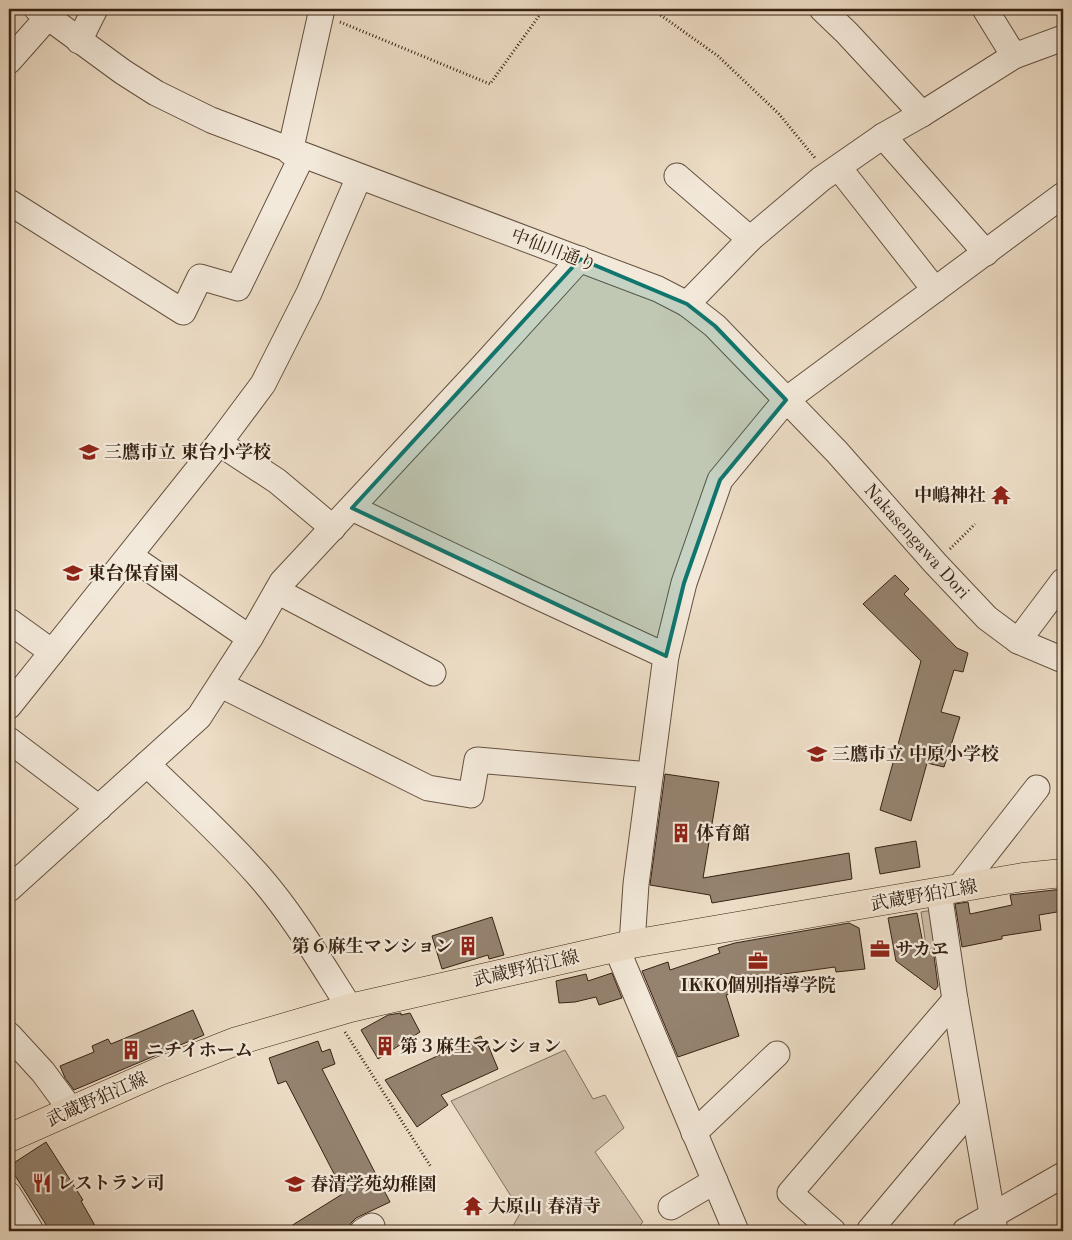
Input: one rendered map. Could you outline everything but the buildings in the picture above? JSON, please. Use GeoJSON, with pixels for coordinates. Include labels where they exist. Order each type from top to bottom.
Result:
{"type":"FeatureCollection","features":[{"type":"Feature","properties":{"kind":"main road","name":"武蔵野狛江線"},"geometry":{"type":"LineString","coordinates":[[9,1138],[234,1042],[341,1011],[624,946],[1023,877],[1063,873]]}},
{"type":"Feature","properties":{"kind":"street"},"geometry":{"type":"LineString","coordinates":[[79,41],[95,9]]}},
{"type":"Feature","properties":{"kind":"street"},"geometry":{"type":"LineString","coordinates":[[822,9],[847,33],[922,114]]}},
{"type":"Feature","properties":{"kind":"street"},"geometry":{"type":"LineString","coordinates":[[985,9],[1014,56]]}},
{"type":"Feature","properties":{"kind":"street"},"geometry":{"type":"LineString","coordinates":[[9,202],[183,312],[200,278],[238,288],[296,154],[321,12]]}},
{"type":"Feature","properties":{"kind":"street"},"geometry":{"type":"LineString","coordinates":[[9,61],[42,13]]}},
{"type":"Feature","properties":{"kind":"street","name":"中仙川通り"},"geometry":{"type":"LineString","coordinates":[[42,13],[123,72],[156,93],[211,120],[296,154],[658,289],[687,304],[715,326],[786,400]]}},
{"type":"Feature","properties":{"kind":"street"},"geometry":{"type":"LineString","coordinates":[[687,304],[750,239],[834,171],[883,136],[922,114],[1014,56],[1063,38]]}},
{"type":"Feature","properties":{"kind":"street"},"geometry":{"type":"LineString","coordinates":[[883,136],[986,253]]}},
{"type":"Feature","properties":{"kind":"street"},"geometry":{"type":"LineString","coordinates":[[834,171],[935,290]]}},
{"type":"Feature","properties":{"kind":"street"},"geometry":{"type":"LineString","coordinates":[[677,176],[750,239]]}},
{"type":"Feature","properties":{"kind":"street"},"geometry":{"type":"LineString","coordinates":[[9,706],[219,444],[263,384],[308,293],[359,177]]}},
{"type":"Feature","properties":{"kind":"street"},"geometry":{"type":"LineString","coordinates":[[736,1231],[694,1132],[624,946],[636,884],[666,656],[684,583],[720,480],[786,400],[1063,195]]}},
{"type":"Feature","properties":{"kind":"street"},"geometry":{"type":"LineString","coordinates":[[9,889],[199,717],[250,638],[282,582],[580,259]]}},
{"type":"Feature","properties":{"kind":"street","name":"Nakasengawa Dori"},"geometry":{"type":"LineString","coordinates":[[786,400],[837,452],[935,563],[987,618],[1018,641],[1063,660]]}},
{"type":"Feature","properties":{"kind":"street"},"geometry":{"type":"LineString","coordinates":[[219,444],[277,481],[333,528]]}},
{"type":"Feature","properties":{"kind":"street"},"geometry":{"type":"LineString","coordinates":[[352,508],[666,656]]}},
{"type":"Feature","properties":{"kind":"street"},"geometry":{"type":"LineString","coordinates":[[130,556],[250,638]]}},
{"type":"Feature","properties":{"kind":"street"},"geometry":{"type":"LineString","coordinates":[[1018,641],[1063,581]]}},
{"type":"Feature","properties":{"kind":"street"},"geometry":{"type":"LineString","coordinates":[[277,591],[433,673]]}},
{"type":"Feature","properties":{"kind":"street"},"geometry":{"type":"LineString","coordinates":[[9,621],[52,652]]}},
{"type":"Feature","properties":{"kind":"street"},"geometry":{"type":"LineString","coordinates":[[221,685],[428,788],[471,795],[477,760],[650,775]]}},
{"type":"Feature","properties":{"kind":"street"},"geometry":{"type":"LineString","coordinates":[[9,740],[99,808]]}},
{"type":"Feature","properties":{"kind":"street"},"geometry":{"type":"LineString","coordinates":[[147,764],[219,832],[260,877],[295,922],[341,1011]]}},
{"type":"Feature","properties":{"kind":"street"},"geometry":{"type":"LineString","coordinates":[[994,1223],[955,1000],[949,890],[1037,788]]}},
{"type":"Feature","properties":{"kind":"street"},"geometry":{"type":"LineString","coordinates":[[833,1231],[790,1193],[955,1000]]}},
{"type":"Feature","properties":{"kind":"street"},"geometry":{"type":"LineString","coordinates":[[9,1035],[43,1072],[71,1110]]}},
{"type":"Feature","properties":{"kind":"street"},"geometry":{"type":"LineString","coordinates":[[694,1132],[777,1054]]}},
{"type":"Feature","properties":{"kind":"street"},"geometry":{"type":"LineString","coordinates":[[869,1231],[973,1107]]}},
{"type":"Feature","properties":{"kind":"street"},"geometry":{"type":"LineString","coordinates":[[965,1231],[994,1223],[1063,1175]]}},
{"type":"Feature","properties":{"kind":"street"},"geometry":{"type":"LineString","coordinates":[[671,1207],[715,1181]]}},
{"type":"Feature","properties":{"kind":"street"},"geometry":{"type":"LineString","coordinates":[[9,1195],[30,1231]]}},
{"type":"Feature","properties":{"kind":"path"},"geometry":{"type":"LineString","coordinates":[[321,12],[490,84],[544,9]]}},
{"type":"Feature","properties":{"kind":"path"},"geometry":{"type":"LineString","coordinates":[[652,9],[718,56],[779,114],[834,171]]}},
{"type":"Feature","properties":{"kind":"path"},"geometry":{"type":"LineString","coordinates":[[935,563],[974,524]]}},
{"type":"Feature","properties":{"kind":"path"},"geometry":{"type":"LineString","coordinates":[[341,1011],[431,1167]]}},
{"type":"Feature","properties":{"kind":"highlighted area"},"geometry":{"type":"Polygon","coordinates":[[[580,259],[687,304],[715,326],[786,400],[720,480],[684,583],[666,656],[352,508],[580,259]]]}},
{"type":"Feature","properties":{"kind":"shaded area"},"geometry":{"type":"Polygon","coordinates":[[[933,910],[939,950],[927,952],[921,912],[933,910]]]}},
{"type":"Feature","properties":{"kind":"shaded area"},"geometry":{"type":"Polygon","coordinates":[[[565,1050],[593,1099],[605,1095],[624,1128],[595,1152],[643,1222],[634,1231],[510,1231],[521,1212],[451,1101],[565,1050]]]}},
{"type":"Feature","properties":{"kind":"place","name":"三鷹市立 東台小学校"},"geometry":{"type":"Point","coordinates":[89,452]}},
{"type":"Feature","properties":{"kind":"place","name":"中嶋神社"},"geometry":{"type":"Point","coordinates":[1001,495]}},
{"type":"Feature","properties":{"kind":"place","name":"東台保育園"},"geometry":{"type":"Point","coordinates":[73,573]}},
{"type":"Feature","properties":{"kind":"place","name":"三鷹市立 中原小学校"},"geometry":{"type":"Point","coordinates":[817,754]}},
{"type":"Feature","properties":{"kind":"place","name":"体育館"},"geometry":{"type":"Point","coordinates":[681,833]}},
{"type":"Feature","properties":{"kind":"place","name":"第６麻生マンション"},"geometry":{"type":"Point","coordinates":[468,946]}},
{"type":"Feature","properties":{"kind":"place","name":"サカヱ"},"geometry":{"type":"Point","coordinates":[880,949]}},
{"type":"Feature","properties":{"kind":"place","name":"IKKO個別指導学院"},"geometry":{"type":"Point","coordinates":[758,961]}},
{"type":"Feature","properties":{"kind":"place","name":"第３麻生マンション"},"geometry":{"type":"Point","coordinates":[385,1046]}},
{"type":"Feature","properties":{"kind":"place","name":"ニチイホーム"},"geometry":{"type":"Point","coordinates":[131,1050]}},
{"type":"Feature","properties":{"kind":"place","name":"レストラン司"},"geometry":{"type":"Point","coordinates":[42,1183]}},
{"type":"Feature","properties":{"kind":"place","name":"春清学苑幼稚園"},"geometry":{"type":"Point","coordinates":[295,1184]}},
{"type":"Feature","properties":{"kind":"place","name":"大原山 春清寺"},"geometry":{"type":"Point","coordinates":[473,1206]}}]}
